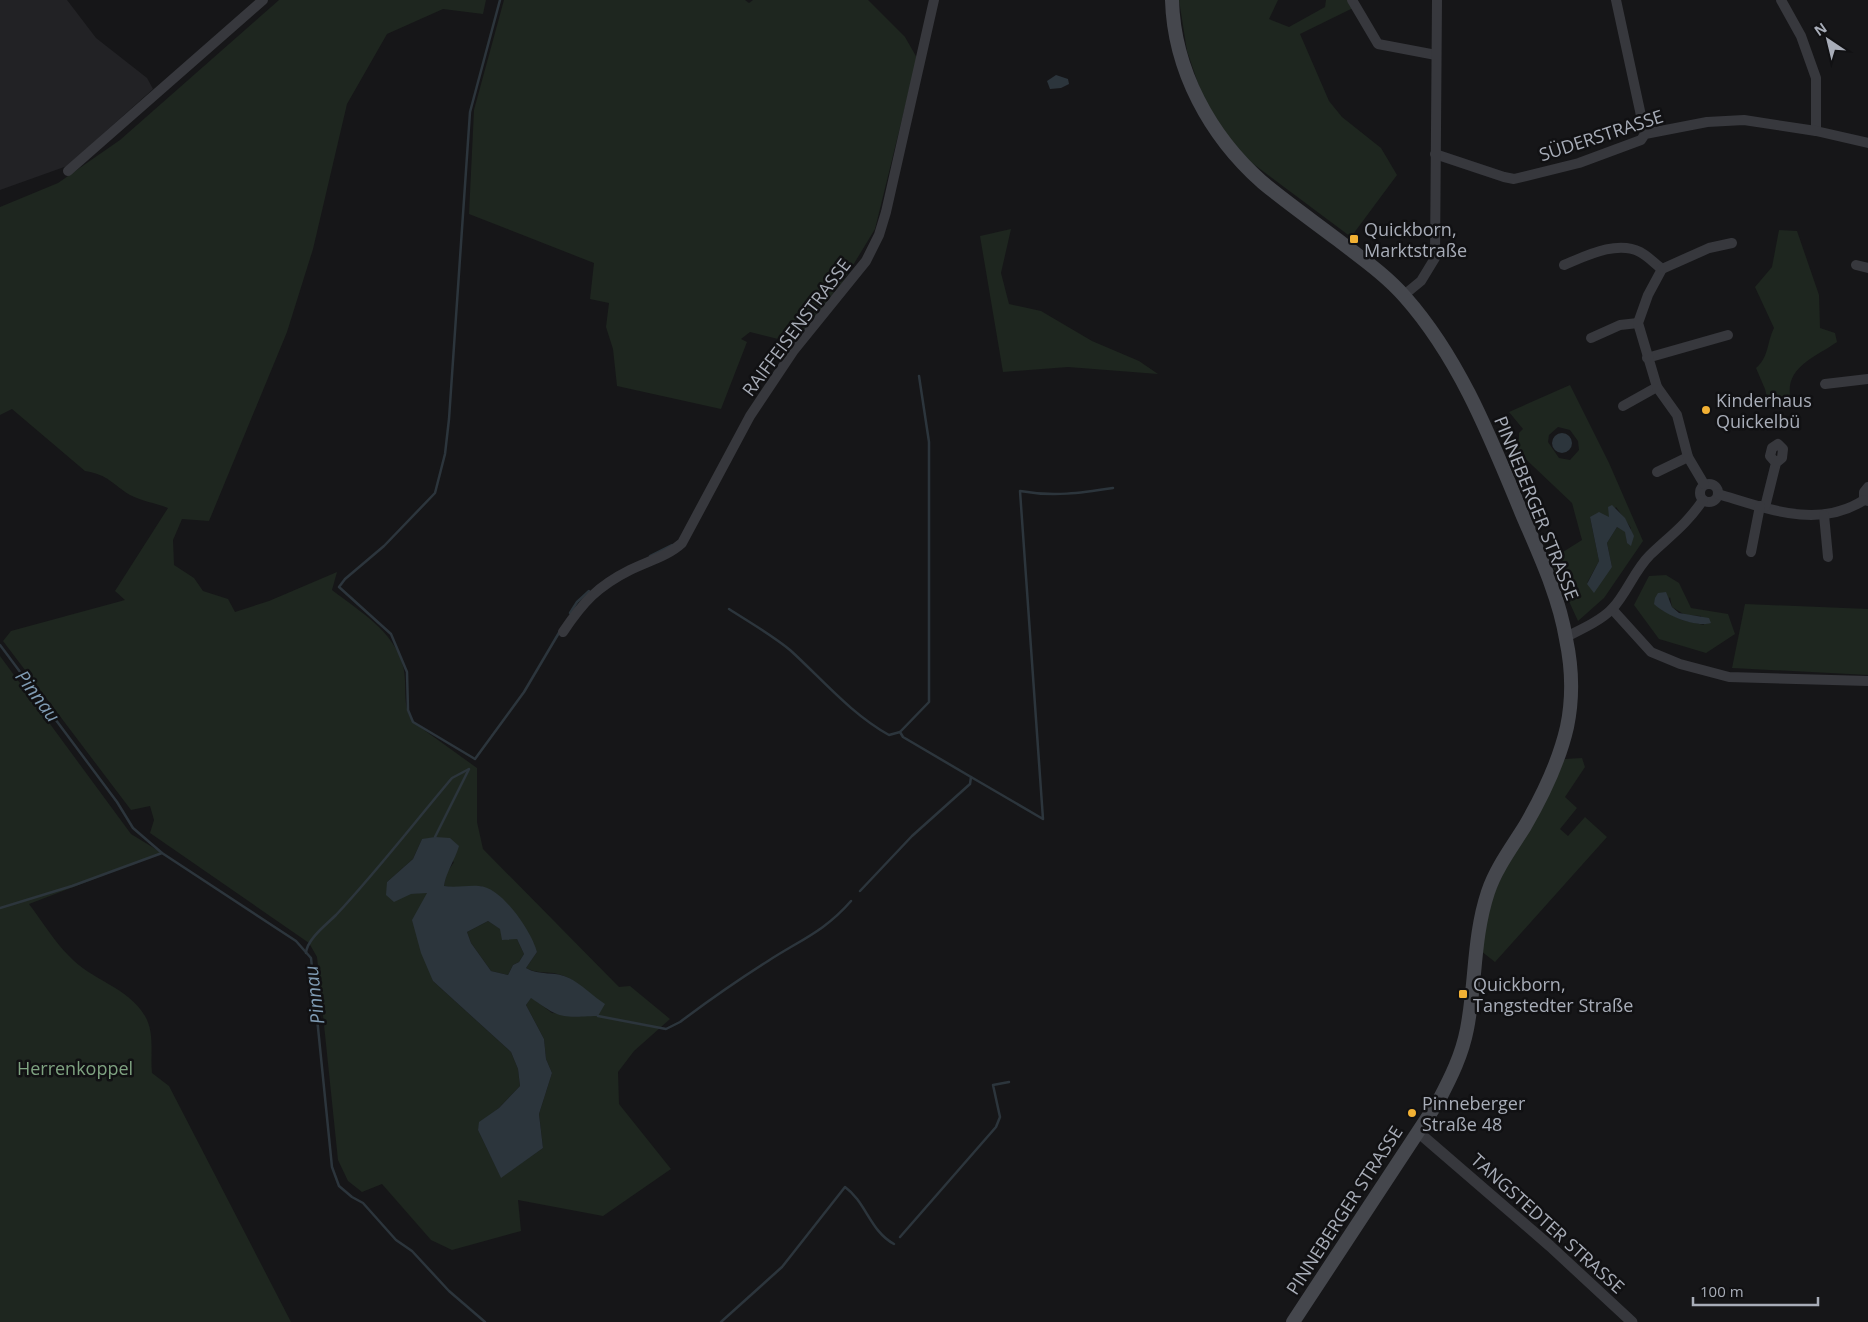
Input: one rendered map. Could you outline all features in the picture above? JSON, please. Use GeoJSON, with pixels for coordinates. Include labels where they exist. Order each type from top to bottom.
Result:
{"type":"FeatureCollection","features":[{"type":"Feature","properties":{"kind":"main road","name":"PINNEBERGER STRASSE"},"geometry":{"type":"LineString","coordinates":[[1172,0],[1173,22],[1177,43],[1190,83],[1205,113],[1224,141],[1263,182],[1381,273],[1404,295],[1426,322],[1464,383],[1553,590],[1566,637],[1571,674],[1567,726],[1558,758],[1542,794],[1505,856],[1489,889],[1479,922],[1466,1033],[1457,1066],[1439,1100],[1293,1322]]}},
{"type":"Feature","properties":{"kind":"street"},"geometry":{"type":"LineString","coordinates":[[68,171],[262,0]]}},
{"type":"Feature","properties":{"kind":"street","name":"RAIFFEISENSTRASSE"},"geometry":{"type":"LineString","coordinates":[[563,632],[579,607],[596,590],[630,570],[674,550],[682,543],[750,416],[794,350],[866,261],[879,235],[886,212],[934,0]]}},
{"type":"Feature","properties":{"kind":"street"},"geometry":{"type":"LineString","coordinates":[[1352,0],[1378,44],[1436,56]]}},
{"type":"Feature","properties":{"kind":"street"},"geometry":{"type":"LineString","coordinates":[[1404,295],[1421,281],[1435,258],[1437,0]]}},
{"type":"Feature","properties":{"kind":"street"},"geometry":{"type":"LineString","coordinates":[[1616,0],[1645,134]]}},
{"type":"Feature","properties":{"kind":"street"},"geometry":{"type":"LineString","coordinates":[[1781,0],[1801,36],[1816,78],[1816,131]]}},
{"type":"Feature","properties":{"kind":"street","name":"SÜDERSTRASSE"},"geometry":{"type":"LineString","coordinates":[[1435,154],[1504,177],[1514,178],[1579,163],[1641,140],[1645,134],[1707,122],[1744,120],[1816,131],[1868,143]]}},
{"type":"Feature","properties":{"kind":"street"},"geometry":{"type":"LineString","coordinates":[[1704,484],[1688,457],[1677,415],[1657,387],[1638,323],[1648,295],[1662,269],[1708,248],[1732,243]]}},
{"type":"Feature","properties":{"kind":"street"},"geometry":{"type":"LineString","coordinates":[[1564,265],[1593,253],[1615,248],[1639,251],[1662,269]]}},
{"type":"Feature","properties":{"kind":"street"},"geometry":{"type":"LineString","coordinates":[[1856,265],[1868,268]]}},
{"type":"Feature","properties":{"kind":"street"},"geometry":{"type":"LineString","coordinates":[[1590,338],[1620,325],[1638,323]]}},
{"type":"Feature","properties":{"kind":"street"},"geometry":{"type":"LineString","coordinates":[[1647,358],[1728,335]]}},
{"type":"Feature","properties":{"kind":"street"},"geometry":{"type":"LineString","coordinates":[[1826,384],[1868,380]]}},
{"type":"Feature","properties":{"kind":"street"},"geometry":{"type":"LineString","coordinates":[[1623,406],[1657,387]]}},
{"type":"Feature","properties":{"kind":"street"},"geometry":{"type":"LineString","coordinates":[[1657,472],[1688,457]]}},
{"type":"Feature","properties":{"kind":"street"},"geometry":{"type":"LineString","coordinates":[[1751,552],[1776,464]]}},
{"type":"Feature","properties":{"kind":"street"},"geometry":{"type":"LineString","coordinates":[[1704,484],[1714,485],[1718,494],[1795,515],[1824,515],[1850,509],[1866,501],[1864,492],[1868,487]]}},
{"type":"Feature","properties":{"kind":"street"},"geometry":{"type":"LineString","coordinates":[[1703,500],[1700,490],[1704,484]]}},
{"type":"Feature","properties":{"kind":"street"},"geometry":{"type":"LineString","coordinates":[[1703,500],[1709,502],[1716,499],[1718,494]]}},
{"type":"Feature","properties":{"kind":"street"},"geometry":{"type":"LineString","coordinates":[[1566,637],[1591,625],[1612,609],[1637,570],[1678,532],[1703,500]]}},
{"type":"Feature","properties":{"kind":"street"},"geometry":{"type":"LineString","coordinates":[[1824,515],[1828,558]]}},
{"type":"Feature","properties":{"kind":"street"},"geometry":{"type":"LineString","coordinates":[[1612,609],[1651,652],[1680,664],[1728,677],[1868,681]]}},
{"type":"Feature","properties":{"kind":"street","name":"TANGSTEDTER STRASSE"},"geometry":{"type":"LineString","coordinates":[[1418,1132],[1550,1246],[1632,1322]]}},
{"type":"Feature","properties":{"kind":"shaded area"},"geometry":{"type":"Polygon","coordinates":[[[0,0],[67,0],[96,38],[147,78],[153,89],[67,166],[0,190],[0,0]]]}},
{"type":"Feature","properties":{"kind":"shaded area"},"geometry":{"type":"Polygon","coordinates":[[[1056,75],[1068,79],[1069,84],[1061,88],[1050,89],[1047,81],[1056,75]]]}},
{"type":"Feature","properties":{"kind":"shaded area"},"geometry":{"type":"Polygon","coordinates":[[[1562,433],[1569,436],[1572,443],[1569,450],[1562,453],[1555,450],[1552,443],[1555,436],[1562,433]]]}},
{"type":"Feature","properties":{"kind":"shaded area"},"geometry":{"type":"Polygon","coordinates":[[[1612,505],[1625,518],[1634,536],[1631,546],[1627,543],[1625,532],[1617,527],[1607,543],[1612,567],[1594,593],[1587,584],[1599,561],[1590,517],[1599,512],[1609,517],[1608,507],[1612,505]]]}},
{"type":"Feature","properties":{"kind":"shaded area"},"geometry":{"type":"Polygon","coordinates":[[[1666,592],[1672,607],[1679,613],[1709,618],[1711,623],[1697,624],[1681,620],[1659,608],[1654,604],[1655,598],[1658,593],[1666,592]]]}},
{"type":"Feature","properties":{"kind":"shaded area"},"geometry":{"type":"Polygon","coordinates":[[[435,837],[450,838],[459,846],[444,886],[479,886],[488,888],[515,912],[529,933],[537,952],[526,968],[536,972],[569,978],[605,1004],[598,1016],[576,1017],[556,1014],[531,998],[526,1005],[544,1039],[546,1059],[552,1073],[539,1114],[543,1148],[501,1178],[478,1130],[479,1122],[499,1108],[520,1086],[518,1069],[511,1052],[433,981],[421,953],[412,920],[427,893],[411,894],[394,902],[386,895],[387,882],[413,859],[422,839],[435,837]],[[488,921],[467,932],[471,943],[491,971],[508,975],[513,965],[519,962],[524,954],[517,939],[502,940],[500,929],[488,921]]]}},
{"type":"Feature","properties":{"kind":"green space"},"geometry":{"type":"Polygon","coordinates":[[[279,0],[486,0],[483,14],[443,9],[387,34],[347,104],[313,249],[287,332],[209,521],[182,519],[173,540],[174,565],[194,578],[203,591],[228,599],[235,612],[269,601],[337,572],[332,590],[364,614],[392,642],[403,666],[407,709],[413,722],[477,768],[477,822],[483,849],[619,987],[630,986],[670,1019],[634,1051],[618,1072],[619,1104],[671,1169],[603,1216],[518,1200],[521,1231],[452,1250],[431,1240],[382,1184],[362,1192],[348,1181],[338,1160],[317,957],[309,943],[150,833],[154,820],[150,806],[131,810],[3,641],[11,631],[125,600],[115,591],[168,508],[134,497],[105,477],[85,471],[12,409],[0,415],[0,207],[58,183],[120,140],[279,0]],[[422,839],[413,859],[387,882],[411,894],[427,892],[433,981],[511,1052],[518,1069],[520,1086],[499,1108],[480,1122],[478,1130],[501,1177],[543,1148],[539,1114],[552,1073],[546,1059],[544,1039],[526,1005],[531,997],[552,1013],[598,1016],[586,994],[569,978],[553,973],[536,972],[526,968],[537,952],[481,886],[456,888],[444,886],[446,874],[454,862],[422,839]]]}},
{"type":"Feature","properties":{"kind":"green space"},"geometry":{"type":"Polygon","coordinates":[[[504,0],[745,0],[749,3],[753,0],[868,0],[905,37],[917,58],[875,229],[844,280],[794,343],[750,332],[741,339],[747,342],[721,409],[617,386],[613,349],[606,327],[609,303],[590,299],[594,263],[469,214],[474,110],[504,0]]]}},
{"type":"Feature","properties":{"kind":"green space"},"geometry":{"type":"Polygon","coordinates":[[[1179,0],[1278,0],[1269,19],[1289,27],[1325,7],[1326,0],[1348,0],[1353,8],[1300,34],[1329,101],[1342,117],[1381,148],[1397,175],[1351,237],[1248,160],[1219,127],[1201,92],[1187,51],[1179,0]]]}},
{"type":"Feature","properties":{"kind":"green space"},"geometry":{"type":"Polygon","coordinates":[[[1011,229],[1001,273],[1009,304],[1041,311],[1092,341],[1139,361],[1158,374],[1068,367],[1003,372],[980,236],[1011,229]]]}},
{"type":"Feature","properties":{"kind":"green space"},"geometry":{"type":"Polygon","coordinates":[[[1779,230],[1797,231],[1819,295],[1820,328],[1835,333],[1837,342],[1810,359],[1796,372],[1790,389],[1791,400],[1787,405],[1768,401],[1756,368],[1766,354],[1774,328],[1755,287],[1772,267],[1779,230]]]}},
{"type":"Feature","properties":{"kind":"green space"},"geometry":{"type":"Polygon","coordinates":[[[1570,385],[1609,463],[1643,541],[1604,598],[1578,621],[1550,560],[1582,540],[1572,503],[1512,446],[1519,439],[1519,433],[1523,429],[1509,412],[1570,385]],[[1558,427],[1549,435],[1548,442],[1559,458],[1570,460],[1579,450],[1578,441],[1570,430],[1558,427]],[[1616,507],[1609,517],[1590,517],[1599,561],[1587,583],[1612,567],[1607,543],[1617,527],[1626,532],[1627,543],[1631,528],[1616,507]]]}},
{"type":"Feature","properties":{"kind":"green space"},"geometry":{"type":"Polygon","coordinates":[[[1666,575],[1679,583],[1691,608],[1728,614],[1735,634],[1706,653],[1659,639],[1634,605],[1649,576],[1666,575]],[[1670,597],[1662,610],[1682,620],[1704,625],[1701,616],[1685,615],[1672,607],[1670,597]]]}},
{"type":"Feature","properties":{"kind":"green space"},"geometry":{"type":"Polygon","coordinates":[[[1745,604],[1868,609],[1868,675],[1732,668],[1745,604]]]}},
{"type":"Feature","properties":{"kind":"green space","name":"Herrenkoppel"},"geometry":{"type":"Polygon","coordinates":[[[0,656],[131,834],[162,853],[29,904],[69,956],[129,998],[145,1016],[151,1036],[152,1073],[169,1086],[291,1322],[0,1322],[0,656]]]}},
{"type":"Feature","properties":{"kind":"green space"},"geometry":{"type":"Polygon","coordinates":[[[1582,758],[1585,767],[1565,797],[1577,808],[1560,829],[1568,836],[1585,817],[1607,837],[1495,962],[1481,951],[1489,904],[1512,855],[1565,759],[1582,758]]]}},
{"type":"Feature","properties":{"kind":"green space"},"geometry":{"type":"Polygon","coordinates":[[[488,921],[517,939],[524,954],[519,962],[513,965],[508,975],[491,971],[471,943],[467,932],[488,921]]]}},
{"type":"Feature","properties":{"kind":"waterway"},"geometry":{"type":"LineString","coordinates":[[500,0],[470,112],[449,419],[445,454],[435,493],[384,546],[345,579],[339,587],[391,634],[407,672],[408,710],[413,722],[475,759],[524,692],[560,631]]}},
{"type":"Feature","properties":{"kind":"waterway"},"geometry":{"type":"LineString","coordinates":[[919,376],[929,442],[929,702],[900,732],[903,737],[971,777]]}},
{"type":"Feature","properties":{"kind":"waterway"},"geometry":{"type":"LineString","coordinates":[[860,891],[912,836],[970,784],[971,777],[1043,819],[1020,491],[1055,494],[1113,488]]}},
{"type":"Feature","properties":{"kind":"waterway"},"geometry":{"type":"LineString","coordinates":[[650,556],[672,545]]}},
{"type":"Feature","properties":{"kind":"waterway"},"geometry":{"type":"LineString","coordinates":[[570,613],[577,602],[589,591]]}},
{"type":"Feature","properties":{"kind":"waterway"},"geometry":{"type":"LineString","coordinates":[[729,609],[790,650],[849,707],[875,727],[889,735],[900,732]]}},
{"type":"Feature","properties":{"kind":"waterway","name":"Pinnau"},"geometry":{"type":"LineString","coordinates":[[0,645],[117,802],[133,828],[162,853],[296,941],[311,958],[332,1167],[339,1186],[363,1203],[396,1240],[412,1251],[449,1291],[485,1322]]}},
{"type":"Feature","properties":{"kind":"waterway"},"geometry":{"type":"LineString","coordinates":[[435,837],[469,769]]}},
{"type":"Feature","properties":{"kind":"waterway"},"geometry":{"type":"LineString","coordinates":[[306,953],[314,937],[366,881],[452,778],[469,769]]}},
{"type":"Feature","properties":{"kind":"waterway"},"geometry":{"type":"LineString","coordinates":[[0,908],[72,886],[162,853]]}},
{"type":"Feature","properties":{"kind":"waterway"},"geometry":{"type":"LineString","coordinates":[[598,1016],[666,1029],[680,1022],[712,998],[811,935],[841,912],[851,901]]}},
{"type":"Feature","properties":{"kind":"waterway"},"geometry":{"type":"LineString","coordinates":[[900,1237],[996,1127],[1000,1117],[993,1085],[1009,1082]]}},
{"type":"Feature","properties":{"kind":"waterway"},"geometry":{"type":"LineString","coordinates":[[721,1322],[782,1267],[845,1187],[858,1200],[879,1232],[894,1244]]}},
{"type":"Feature","properties":{"kind":"place","name":"Quickborn, Marktstraße"},"geometry":{"type":"Point","coordinates":[1354,239]}},
{"type":"Feature","properties":{"kind":"place","name":"Kinderhaus Quickelbü"},"geometry":{"type":"Point","coordinates":[1706,410]}},
{"type":"Feature","properties":{"kind":"place","name":"Quickborn, Tangstedter Straße"},"geometry":{"type":"Point","coordinates":[1463,994]}},
{"type":"Feature","properties":{"kind":"place","name":"Pinneberger Straße 48"},"geometry":{"type":"Point","coordinates":[1412,1113]}}]}
